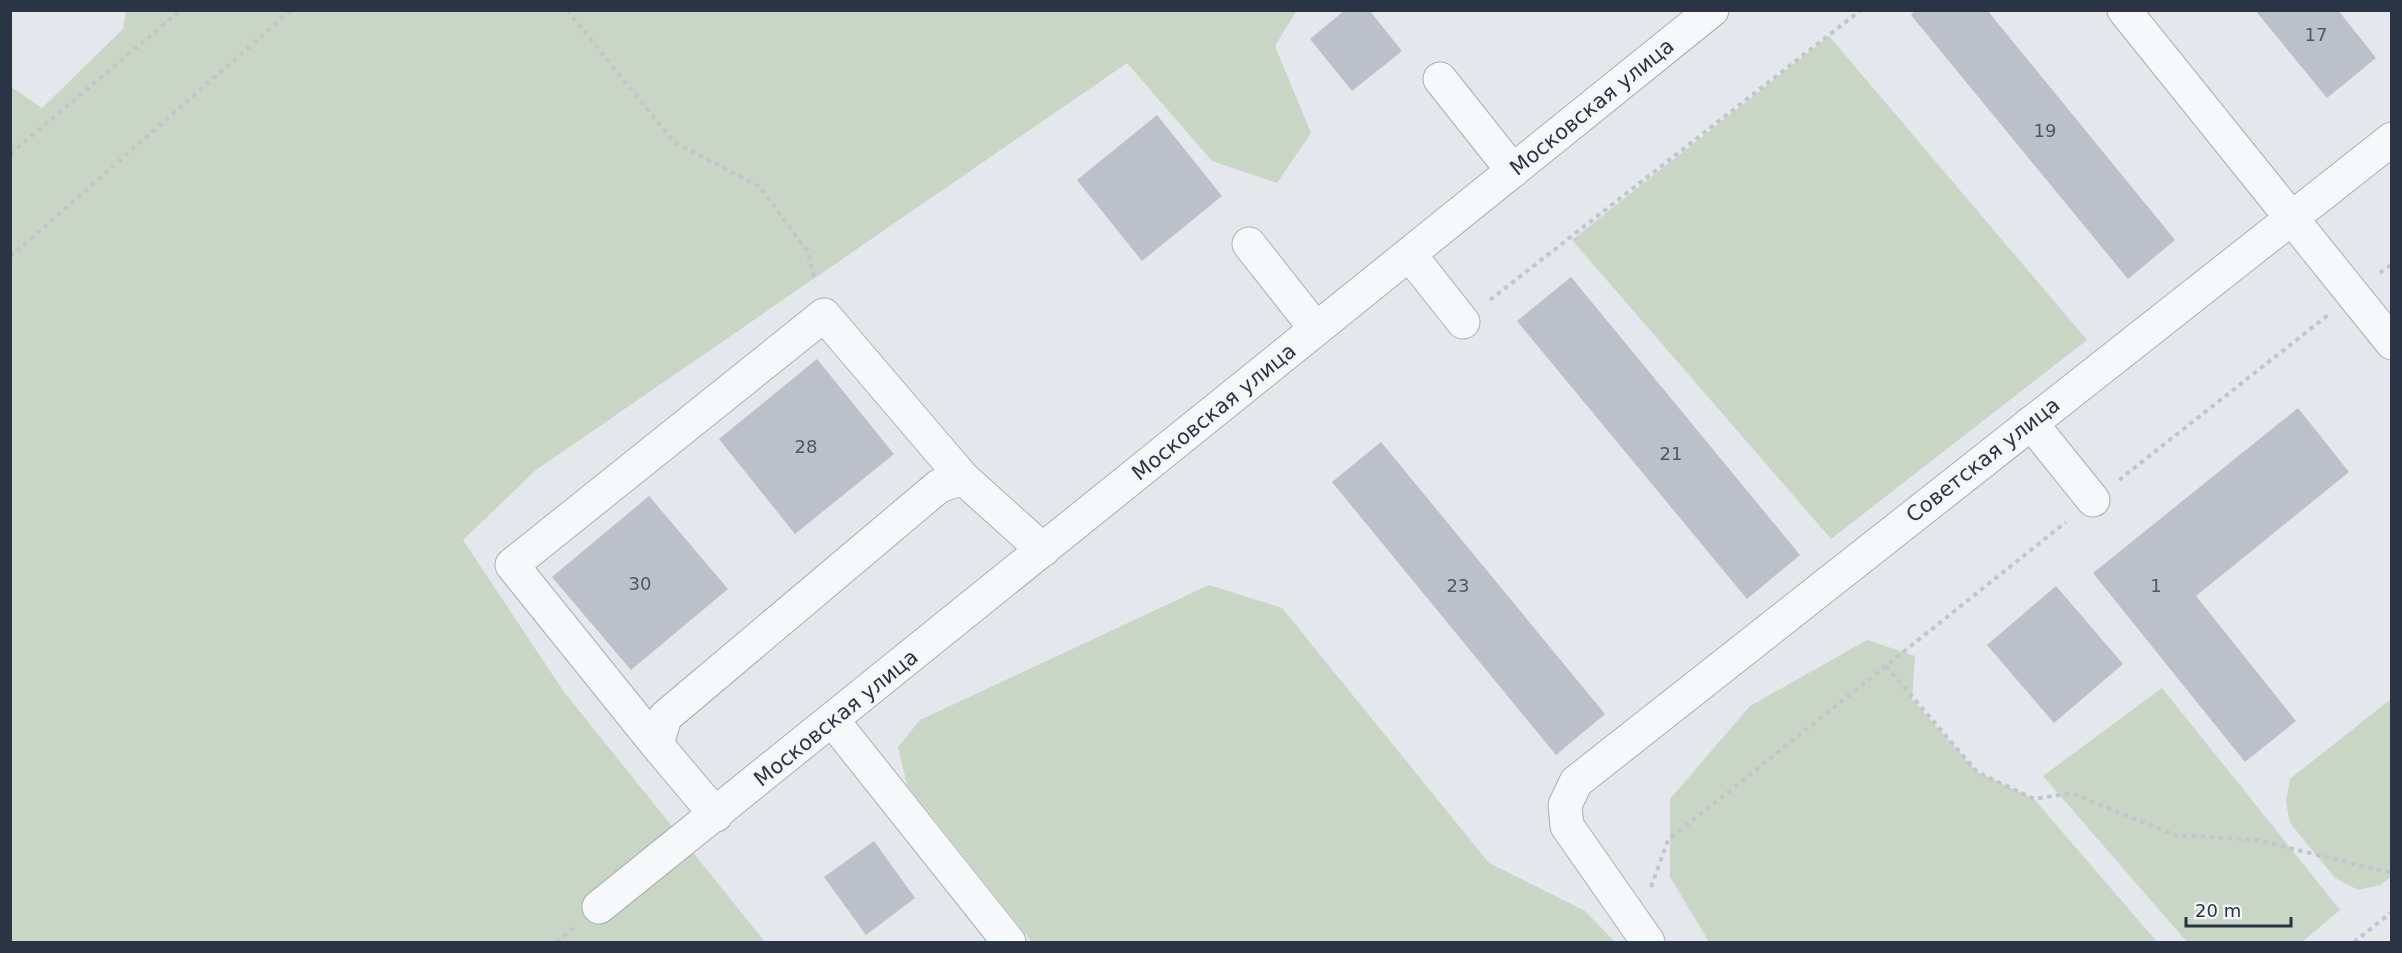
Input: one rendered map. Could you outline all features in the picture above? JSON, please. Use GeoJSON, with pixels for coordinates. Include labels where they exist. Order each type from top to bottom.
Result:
{"type":"FeatureCollection","features":[{"type":"Feature","properties":{"kind":"street","name":"Московская улица"},"geometry":{"type":"LineString","coordinates":[[599,907],[1712,10]]}},
{"type":"Feature","properties":{"kind":"street"},"geometry":{"type":"LineString","coordinates":[[2124,10],[2391,343]]}},
{"type":"Feature","properties":{"kind":"street"},"geometry":{"type":"LineString","coordinates":[[1440,79],[1513,171]]}},
{"type":"Feature","properties":{"kind":"street","name":"Советская улица"},"geometry":{"type":"LineString","coordinates":[[1643,934],[1567,826],[1565,805],[1576,782],[2391,139]]}},
{"type":"Feature","properties":{"kind":"street"},"geometry":{"type":"LineString","coordinates":[[1249,244],[1316,329]]}},
{"type":"Feature","properties":{"kind":"street"},"geometry":{"type":"LineString","coordinates":[[1410,255],[1463,322]]}},
{"type":"Feature","properties":{"kind":"street"},"geometry":{"type":"LineString","coordinates":[[717,814],[657,745],[512,565],[824,315],[963,478],[1043,550]]}},
{"type":"Feature","properties":{"kind":"street"},"geometry":{"type":"LineString","coordinates":[[2031,423],[2093,500]]}},
{"type":"Feature","properties":{"kind":"street"},"geometry":{"type":"LineString","coordinates":[[657,745],[666,717],[939,486],[963,478]]}},
{"type":"Feature","properties":{"kind":"street"},"geometry":{"type":"LineString","coordinates":[[832,721],[1009,942]]}},
{"type":"Feature","properties":{"kind":"path"},"geometry":{"type":"LineString","coordinates":[[10,154],[181,10]]}},
{"type":"Feature","properties":{"kind":"path"},"geometry":{"type":"LineString","coordinates":[[10,256],[291,10]]}},
{"type":"Feature","properties":{"kind":"path"},"geometry":{"type":"LineString","coordinates":[[567,10],[674,142],[760,187],[808,252],[824,315]]}},
{"type":"Feature","properties":{"kind":"path"},"geometry":{"type":"LineString","coordinates":[[1463,322],[1861,10]]}},
{"type":"Feature","properties":{"kind":"path"},"geometry":{"type":"LineString","coordinates":[[1643,934],[1668,840],[2391,264]]}},
{"type":"Feature","properties":{"kind":"path"},"geometry":{"type":"LineString","coordinates":[[1886,666],[1977,772],[2034,799],[2071,793],[2175,835],[2256,840],[2391,873]]}},
{"type":"Feature","properties":{"kind":"path"},"geometry":{"type":"LineString","coordinates":[[2354,942],[2391,912]]}},
{"type":"Feature","properties":{"kind":"green space"},"geometry":{"type":"Polygon","coordinates":[[[1297,10],[1275,46],[1311,133],[1277,183],[1212,161],[1127,63],[536,470],[463,540],[564,692],[765,942],[11,942],[10,86],[42,108],[123,29],[126,11],[1297,10]]]}},
{"type":"Feature","properties":{"kind":"green space"},"geometry":{"type":"Polygon","coordinates":[[[1829,36],[2087,340],[1831,539],[1572,240],[1829,36]]]}},
{"type":"Feature","properties":{"kind":"green space"},"geometry":{"type":"Polygon","coordinates":[[[1209,585],[1282,608],[1489,863],[1585,911],[1615,942],[1032,942],[907,785],[898,747],[920,720],[1209,585]]]}},
{"type":"Feature","properties":{"kind":"green space"},"geometry":{"type":"Polygon","coordinates":[[[1867,640],[1915,656],[1912,699],[1977,772],[2034,799],[2157,942],[1709,942],[1670,877],[1670,799],[1750,706],[1867,640]]]}},
{"type":"Feature","properties":{"kind":"green space"},"geometry":{"type":"Polygon","coordinates":[[[2162,688],[2340,910],[2302,942],[2187,942],[2043,776],[2162,688]]]}},
{"type":"Feature","properties":{"kind":"green space"},"geometry":{"type":"Polygon","coordinates":[[[2391,699],[2391,877],[2380,885],[2358,890],[2335,878],[2290,823],[2286,802],[2290,779],[2391,699]]]}},
{"type":"Feature","properties":{"kind":"building"},"geometry":{"type":"Polygon","coordinates":[[[1345,10],[1369,10],[1402,51],[1352,91],[1310,39],[1345,10]]]}},
{"type":"Feature","properties":{"kind":"building"},"geometry":{"type":"Polygon","coordinates":[[[1916,10],[1987,10],[2175,240],[2128,279],[1911,15],[1916,10]]]}},
{"type":"Feature","properties":{"kind":"building"},"geometry":{"type":"Polygon","coordinates":[[[2255,10],[2338,10],[2376,58],[2327,98],[2255,10]]]}},
{"type":"Feature","properties":{"kind":"building"},"geometry":{"type":"Polygon","coordinates":[[[1157,115],[1222,196],[1142,261],[1077,180],[1157,115]]]}},
{"type":"Feature","properties":{"kind":"building"},"geometry":{"type":"Polygon","coordinates":[[[1571,277],[1800,555],[1747,599],[1517,321],[1571,277]]]}},
{"type":"Feature","properties":{"kind":"building"},"geometry":{"type":"Polygon","coordinates":[[[817,359],[894,454],[795,534],[719,439],[817,359]]]}},
{"type":"Feature","properties":{"kind":"building"},"geometry":{"type":"Polygon","coordinates":[[[2298,408],[2349,472],[2196,596],[2296,721],[2245,762],[2093,573],[2298,408]]]}},
{"type":"Feature","properties":{"kind":"building"},"geometry":{"type":"Polygon","coordinates":[[[1381,442],[1605,714],[1556,755],[1332,482],[1381,442]]]}},
{"type":"Feature","properties":{"kind":"building"},"geometry":{"type":"Polygon","coordinates":[[[649,496],[728,589],[631,670],[552,577],[649,496]]]}},
{"type":"Feature","properties":{"kind":"building"},"geometry":{"type":"Polygon","coordinates":[[[2056,586],[2123,664],[2054,723],[1987,645],[2056,586]]]}},
{"type":"Feature","properties":{"kind":"building"},"geometry":{"type":"Polygon","coordinates":[[[874,841],[915,898],[866,935],[824,877],[874,841]]]}}]}
